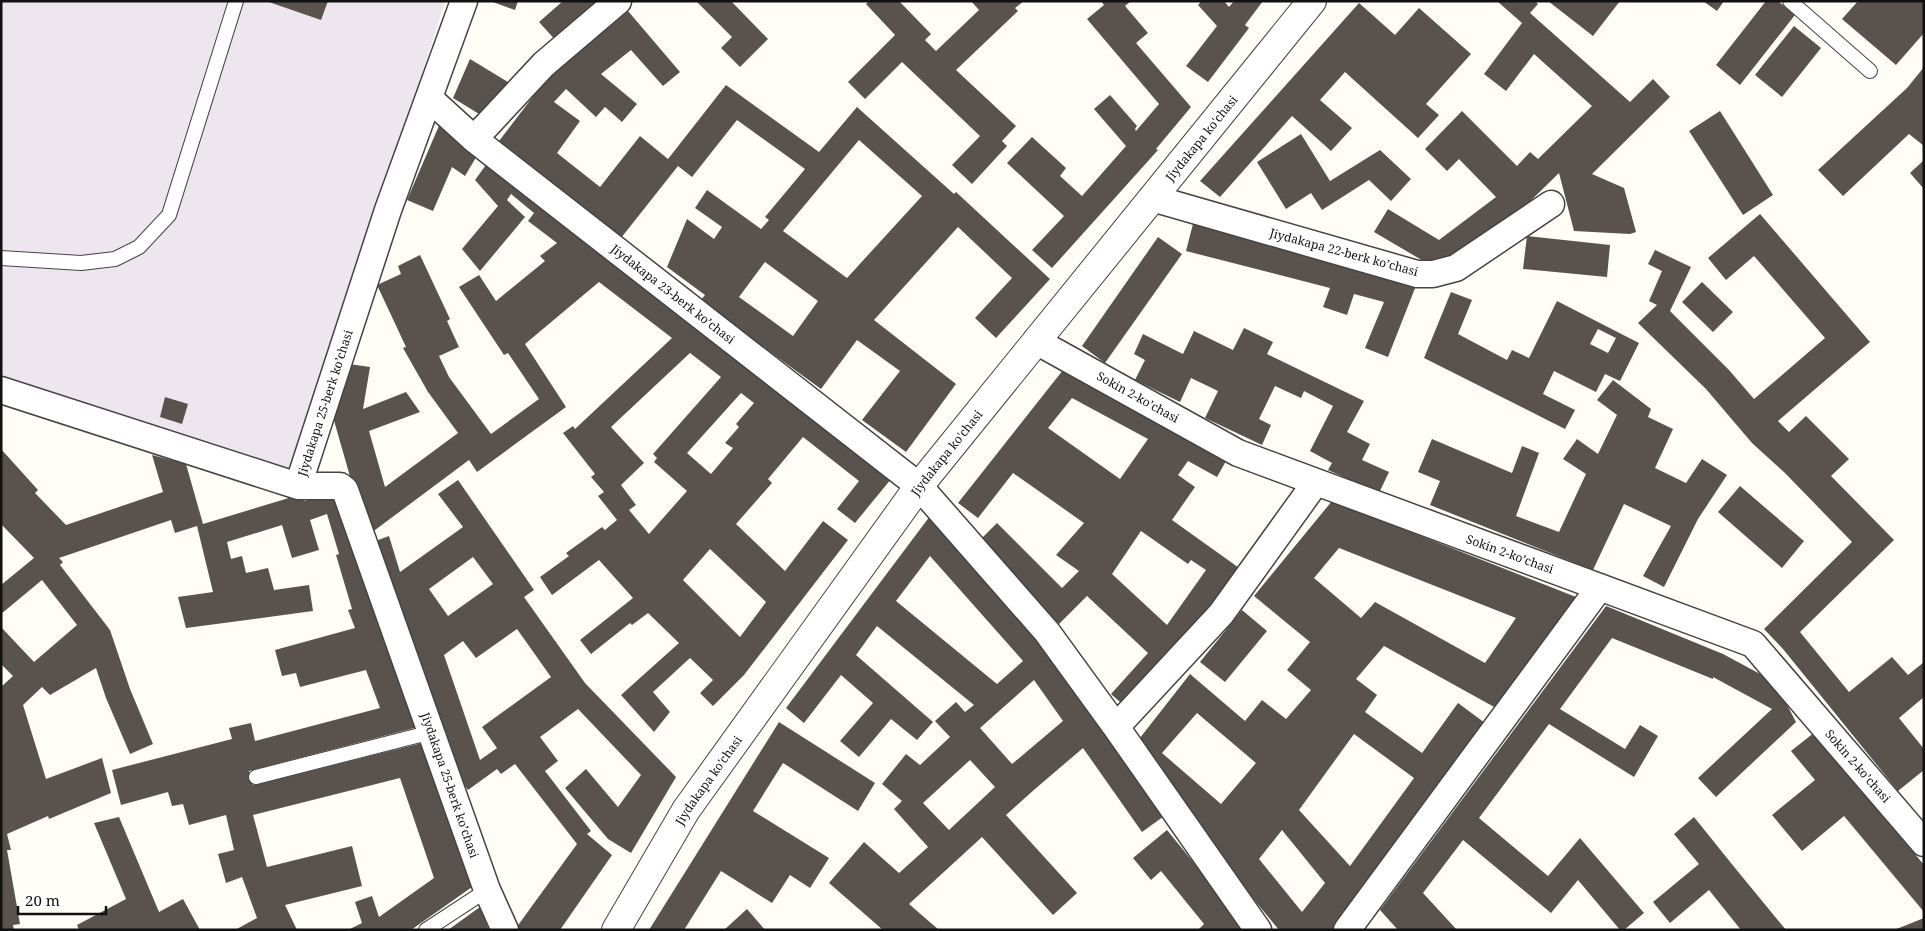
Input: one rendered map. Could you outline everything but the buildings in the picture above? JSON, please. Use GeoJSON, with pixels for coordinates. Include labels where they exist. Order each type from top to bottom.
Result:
{"type":"FeatureCollection","features":[{"type":"Feature","properties":{"kind":"street","name":"Jiydakapa 25-berk koʼchasi"},"geometry":{"type":"LineString","coordinates":[[464,1],[430,99],[388,210],[298,486],[343,487],[487,890],[505,930]]}},
{"type":"Feature","properties":{"kind":"street"},"geometry":{"type":"LineString","coordinates":[[474,139],[544,64],[618,1]]}},
{"type":"Feature","properties":{"kind":"street","name":"Jiydakapa ko'chasi"},"geometry":{"type":"LineString","coordinates":[[616,930],[686,810],[919,486],[1312,1]]}},
{"type":"Feature","properties":{"kind":"street","name":"Jiydakapa 23-berk koʼchasi"},"geometry":{"type":"LineString","coordinates":[[430,99],[474,139],[919,486],[1047,632],[1258,930]]}},
{"type":"Feature","properties":{"kind":"street","name":"Jiydakapa 22-berk koʼchasi"},"geometry":{"type":"LineString","coordinates":[[1152,198],[1417,274],[1433,274],[1456,268],[1551,204]]}},
{"type":"Feature","properties":{"kind":"street","name":"Sokin 2-koʼchasi"},"geometry":{"type":"LineString","coordinates":[[1036,341],[1238,452],[1753,644],[1924,843]]}},
{"type":"Feature","properties":{"kind":"street"},"geometry":{"type":"LineString","coordinates":[[1,390],[298,486]]}},
{"type":"Feature","properties":{"kind":"street"},"geometry":{"type":"LineString","coordinates":[[1116,727],[1221,614],[1316,482]]}},
{"type":"Feature","properties":{"kind":"street"},"geometry":{"type":"LineString","coordinates":[[1347,930],[1600,587]]}},
{"type":"Feature","properties":{"kind":"lane"},"geometry":{"type":"LineString","coordinates":[[1,258],[80,263],[115,259],[139,247],[168,215],[236,1]]}},
{"type":"Feature","properties":{"kind":"lane"},"geometry":{"type":"LineString","coordinates":[[1790,1],[1870,71]]}},
{"type":"Feature","properties":{"kind":"lane"},"geometry":{"type":"LineString","coordinates":[[256,777],[432,732]]}},
{"type":"Feature","properties":{"kind":"lane"},"geometry":{"type":"LineString","coordinates":[[426,930],[487,890]]}},
{"type":"Feature","properties":{"kind":"shaded area"},"geometry":{"type":"Polygon","coordinates":[[[1,1],[445,1],[296,471],[1,378],[1,1]]]}}]}
